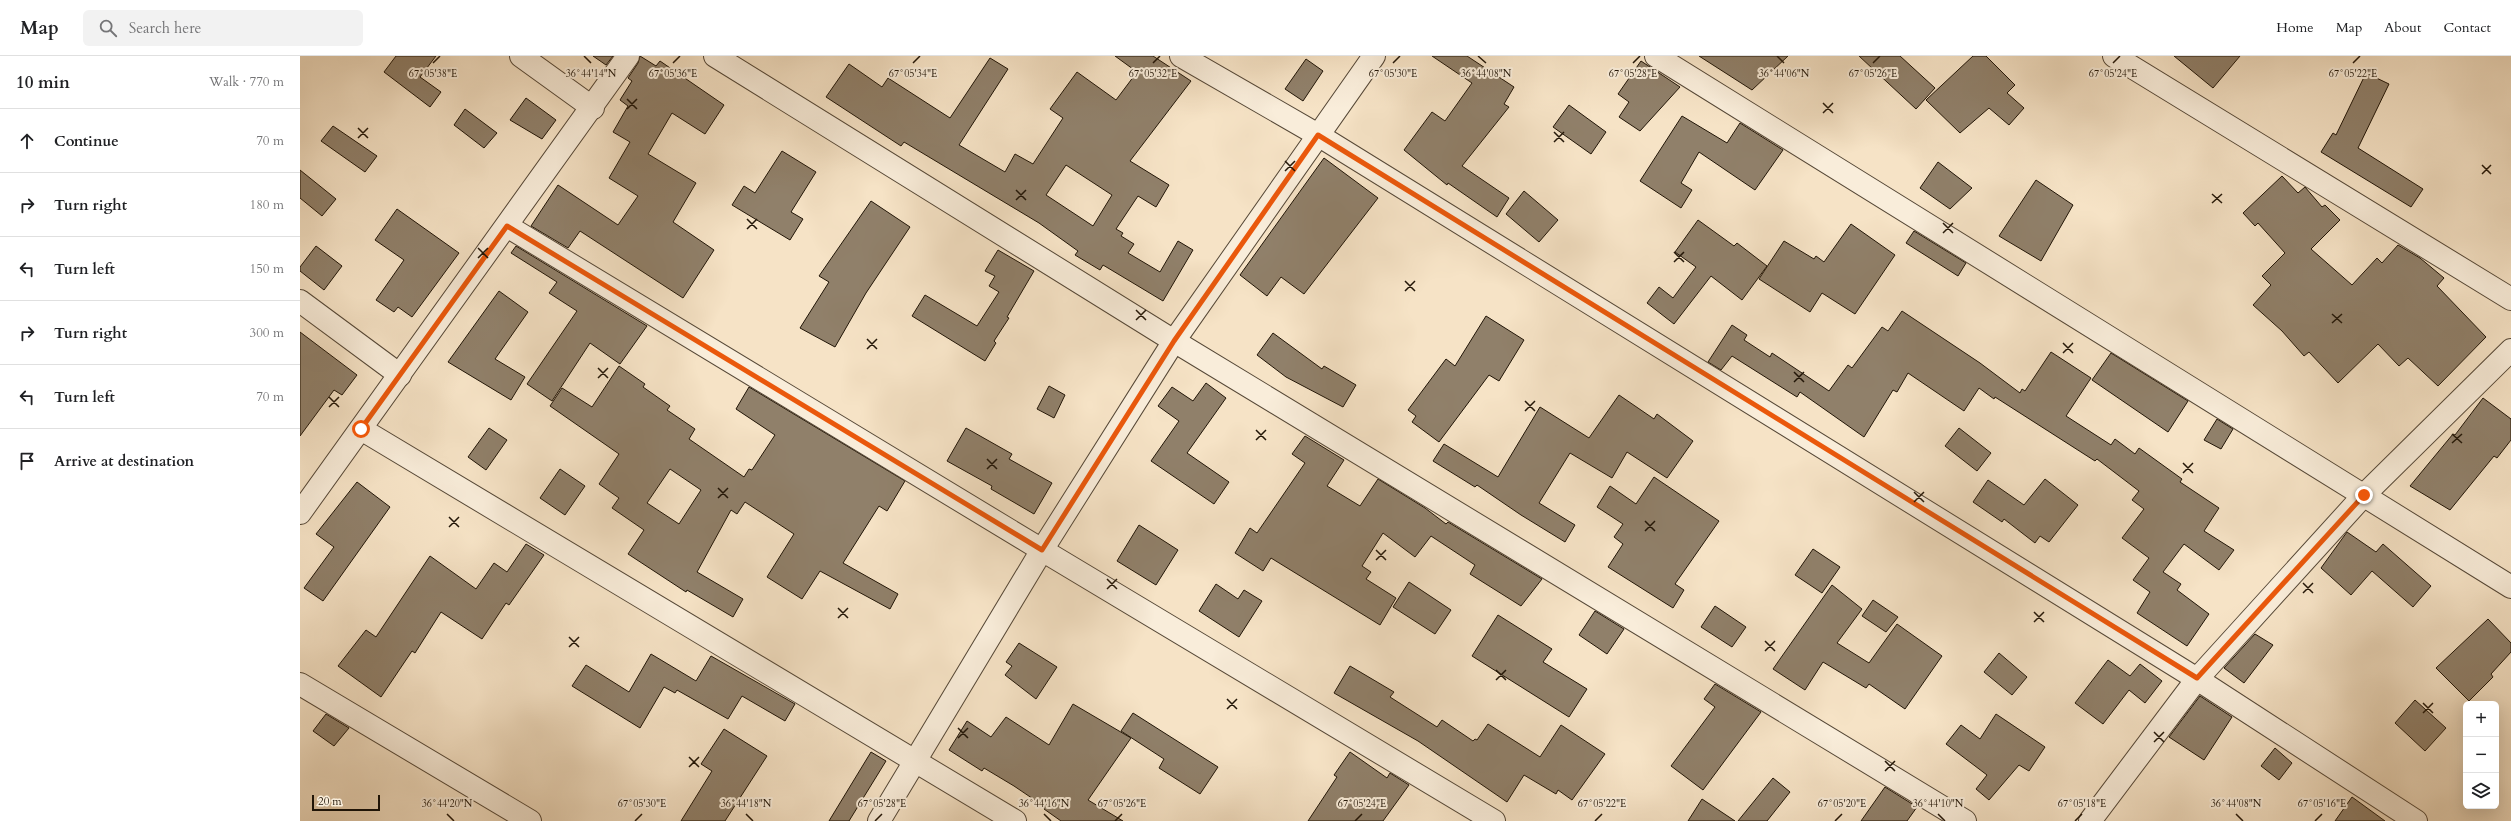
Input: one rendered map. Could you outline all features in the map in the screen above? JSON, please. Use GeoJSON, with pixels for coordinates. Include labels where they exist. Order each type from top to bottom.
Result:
{"type":"FeatureCollection","features":[{"type":"Feature","properties":{"kind":"street"},"geometry":{"type":"LineString","coordinates":[[521,56],[593,108]]}},
{"type":"Feature","properties":{"kind":"street"},"geometry":{"type":"LineString","coordinates":[[300,513],[593,108],[628,56]]}},
{"type":"Feature","properties":{"kind":"street"},"geometry":{"type":"LineString","coordinates":[[715,56],[1174,341],[1965,821]]}},
{"type":"Feature","properties":{"kind":"street"},"geometry":{"type":"LineString","coordinates":[[1181,56],[1318,135],[2197,678],[2416,821]]}},
{"type":"Feature","properties":{"kind":"street"},"geometry":{"type":"LineString","coordinates":[[879,821],[1042,550],[1174,341],[1374,56]]}},
{"type":"Feature","properties":{"kind":"street"},"geometry":{"type":"LineString","coordinates":[[1656,56],[2511,587]]}},
{"type":"Feature","properties":{"kind":"street"},"geometry":{"type":"LineString","coordinates":[[2114,56],[2511,299]]}},
{"type":"Feature","properties":{"kind":"street"},"geometry":{"type":"LineString","coordinates":[[507,226],[1042,550],[1494,821]]}},
{"type":"Feature","properties":{"kind":"street"},"geometry":{"type":"LineString","coordinates":[[300,301],[400,375]]}},
{"type":"Feature","properties":{"kind":"street"},"geometry":{"type":"LineString","coordinates":[[2090,821],[2197,678],[2364,495],[2511,350]]}},
{"type":"Feature","properties":{"kind":"street"},"geometry":{"type":"LineString","coordinates":[[361,429],[1015,821]]}},
{"type":"Feature","properties":{"kind":"street"},"geometry":{"type":"LineString","coordinates":[[300,684],[530,821]]}},
{"type":"Feature","properties":{"kind":"building"},"geometry":{"type":"Polygon","coordinates":[[[396,56],[436,56],[420,77],[441,92],[430,107],[384,72],[396,56]]]}},
{"type":"Feature","properties":{"kind":"building"},"geometry":{"type":"Polygon","coordinates":[[[593,56],[613,56],[606,65],[593,56]]]}},
{"type":"Feature","properties":{"kind":"building"},"geometry":{"type":"Polygon","coordinates":[[[640,56],[656,66],[660,61],[724,105],[705,134],[672,113],[648,154],[696,183],[673,222],[714,250],[683,298],[580,231],[568,248],[531,226],[558,185],[618,225],[638,196],[609,178],[630,142],[613,132],[628,106],[620,100],[632,81],[628,78],[638,63],[640,56]]]}},
{"type":"Feature","properties":{"kind":"building"},"geometry":{"type":"Polygon","coordinates":[[[1115,56],[1153,56],[1191,81],[1130,161],[1169,185],[1156,207],[1138,196],[1116,229],[1123,233],[1121,236],[1134,244],[1128,253],[1160,272],[1178,241],[1193,250],[1163,301],[1103,265],[1100,270],[1075,255],[1078,251],[1039,223],[904,142],[901,146],[826,97],[849,64],[882,87],[888,78],[950,118],[990,58],[1008,69],[959,145],[1005,172],[1015,154],[1033,164],[1063,118],[1050,109],[1077,72],[1116,100],[1137,72],[1115,56]],[[1066,165],[1046,195],[1093,226],[1112,195],[1066,165]]]}},
{"type":"Feature","properties":{"kind":"building"},"geometry":{"type":"Polygon","coordinates":[[[1432,56],[1467,56],[1514,87],[1504,104],[1509,107],[1462,166],[1509,198],[1497,217],[1448,183],[1447,185],[1404,150],[1432,112],[1445,121],[1472,83],[1432,56]]]}},
{"type":"Feature","properties":{"kind":"building"},"geometry":{"type":"Polygon","coordinates":[[[1699,56],[1788,56],[1752,90],[1699,56]]]}},
{"type":"Feature","properties":{"kind":"building"},"geometry":{"type":"Polygon","coordinates":[[[1859,56],[1900,56],[1935,88],[1916,109],[1859,56]]]}},
{"type":"Feature","properties":{"kind":"building"},"geometry":{"type":"Polygon","coordinates":[[[1973,56],[1986,56],[2015,85],[2007,93],[2024,108],[2009,125],[1989,108],[1960,133],[1926,100],[1973,56]]]}},
{"type":"Feature","properties":{"kind":"building"},"geometry":{"type":"Polygon","coordinates":[[[2174,56],[2240,56],[2213,88],[2174,56]]]}},
{"type":"Feature","properties":{"kind":"building"},"geometry":{"type":"Polygon","coordinates":[[[1306,59],[1323,71],[1303,101],[1285,89],[1306,59]]]}},
{"type":"Feature","properties":{"kind":"building"},"geometry":{"type":"Polygon","coordinates":[[[1641,61],[1680,87],[1640,131],[1619,117],[1629,102],[1618,94],[1641,61]]]}},
{"type":"Feature","properties":{"kind":"building"},"geometry":{"type":"Polygon","coordinates":[[[2366,73],[2389,84],[2358,148],[2423,189],[2411,207],[2321,152],[2333,133],[2336,135],[2366,73]]]}},
{"type":"Feature","properties":{"kind":"building"},"geometry":{"type":"Polygon","coordinates":[[[526,98],[556,120],[542,139],[510,120],[526,98]]]}},
{"type":"Feature","properties":{"kind":"building"},"geometry":{"type":"Polygon","coordinates":[[[1569,105],[1606,132],[1591,154],[1553,127],[1569,105]]]}},
{"type":"Feature","properties":{"kind":"building"},"geometry":{"type":"Polygon","coordinates":[[[465,109],[497,133],[484,148],[454,125],[465,109]]]}},
{"type":"Feature","properties":{"kind":"building"},"geometry":{"type":"Polygon","coordinates":[[[1682,116],[1727,143],[1740,123],[1783,150],[1755,190],[1699,152],[1681,183],[1692,190],[1681,208],[1640,181],[1682,116]]]}},
{"type":"Feature","properties":{"kind":"building"},"geometry":{"type":"Polygon","coordinates":[[[333,126],[377,156],[365,172],[321,141],[333,126]]]}},
{"type":"Feature","properties":{"kind":"building"},"geometry":{"type":"Polygon","coordinates":[[[782,151],[816,172],[791,212],[803,219],[790,240],[732,205],[744,186],[755,193],[782,151]]]}},
{"type":"Feature","properties":{"kind":"building"},"geometry":{"type":"Polygon","coordinates":[[[1324,158],[1378,198],[1304,294],[1281,277],[1267,296],[1240,275],[1324,158]]]}},
{"type":"Feature","properties":{"kind":"building"},"geometry":{"type":"Polygon","coordinates":[[[1938,162],[1972,188],[1950,209],[1920,188],[1938,162]]]}},
{"type":"Feature","properties":{"kind":"building"},"geometry":{"type":"Polygon","coordinates":[[[300,170],[336,199],[322,216],[300,198],[300,170]]]}},
{"type":"Feature","properties":{"kind":"building"},"geometry":{"type":"Polygon","coordinates":[[[2282,176],[2298,193],[2305,187],[2322,207],[2325,205],[2340,220],[2311,249],[2352,285],[2377,258],[2382,263],[2398,245],[2420,258],[2444,278],[2437,286],[2486,337],[2438,386],[2408,358],[2399,366],[2378,344],[2338,383],[2309,352],[2304,356],[2282,331],[2253,305],[2271,285],[2262,276],[2285,253],[2258,223],[2255,226],[2243,213],[2282,176]]]}},
{"type":"Feature","properties":{"kind":"building"},"geometry":{"type":"Polygon","coordinates":[[[2036,180],[2073,205],[2041,261],[1999,236],[2036,180]]]}},
{"type":"Feature","properties":{"kind":"building"},"geometry":{"type":"Polygon","coordinates":[[[1524,191],[1558,220],[1539,242],[1506,214],[1524,191]]]}},
{"type":"Feature","properties":{"kind":"building"},"geometry":{"type":"Polygon","coordinates":[[[871,201],[910,227],[866,293],[835,347],[800,328],[829,282],[819,276],[871,201]]]}},
{"type":"Feature","properties":{"kind":"building"},"geometry":{"type":"Polygon","coordinates":[[[397,209],[459,253],[412,317],[398,307],[394,312],[376,300],[404,260],[375,240],[397,209]]]}},
{"type":"Feature","properties":{"kind":"building"},"geometry":{"type":"Polygon","coordinates":[[[1698,220],[1734,246],[1737,243],[1767,266],[1742,300],[1711,276],[1674,324],[1647,303],[1659,287],[1673,298],[1696,267],[1675,252],[1698,220]]]}},
{"type":"Feature","properties":{"kind":"building"},"geometry":{"type":"Polygon","coordinates":[[[1851,224],[1895,255],[1855,314],[1822,293],[1810,312],[1759,279],[1784,241],[1814,259],[1816,256],[1824,262],[1851,224]]]}},
{"type":"Feature","properties":{"kind":"building"},"geometry":{"type":"Polygon","coordinates":[[[1914,231],[1966,263],[1958,276],[1906,243],[1914,231]]]}},
{"type":"Feature","properties":{"kind":"building"},"geometry":{"type":"Polygon","coordinates":[[[316,246],[342,266],[324,290],[300,271],[300,267],[316,246]]]}},
{"type":"Feature","properties":{"kind":"building"},"geometry":{"type":"Polygon","coordinates":[[[516,246],[647,326],[620,364],[590,343],[552,401],[527,384],[577,311],[549,293],[557,282],[511,253],[516,246]]]}},
{"type":"Feature","properties":{"kind":"building"},"geometry":{"type":"Polygon","coordinates":[[[998,250],[1034,271],[1007,317],[1009,318],[994,341],[996,343],[985,361],[912,316],[925,295],[977,326],[999,292],[989,286],[995,276],[985,271],[998,250]]]}},
{"type":"Feature","properties":{"kind":"building"},"geometry":{"type":"Polygon","coordinates":[[[499,291],[528,312],[495,359],[525,377],[511,400],[448,362],[499,291]]]}},
{"type":"Feature","properties":{"kind":"building"},"geometry":{"type":"Polygon","coordinates":[[[1902,311],[1980,363],[2020,393],[2022,389],[2025,391],[2051,352],[2091,378],[2066,416],[2111,445],[2115,439],[2135,454],[2139,448],[2182,479],[2180,482],[2219,508],[2204,531],[2234,550],[2219,570],[2184,544],[2163,572],[2181,584],[2177,590],[2209,614],[2187,646],[2137,613],[2150,592],[2133,580],[2149,558],[2122,538],[2144,509],[2132,500],[2139,491],[2097,459],[2095,461],[1995,397],[1994,399],[1979,388],[1964,411],[1908,373],[1897,392],[1893,390],[1864,437],[1800,392],[1797,397],[1732,356],[1721,370],[1708,362],[1732,325],[1747,335],[1744,340],[1770,357],[1772,353],[1829,391],[1848,365],[1852,368],[1882,327],[1888,331],[1902,311]]]}},
{"type":"Feature","properties":{"kind":"building"},"geometry":{"type":"Polygon","coordinates":[[[1486,316],[1524,340],[1499,381],[1489,375],[1439,442],[1412,422],[1416,416],[1408,410],[1446,359],[1455,366],[1486,316]]]}},
{"type":"Feature","properties":{"kind":"building"},"geometry":{"type":"Polygon","coordinates":[[[300,332],[357,375],[342,395],[334,390],[300,436],[300,332]]]}},
{"type":"Feature","properties":{"kind":"building"},"geometry":{"type":"Polygon","coordinates":[[[1273,333],[1322,369],[1324,366],[1356,385],[1343,407],[1286,377],[1257,355],[1273,333]]]}},
{"type":"Feature","properties":{"kind":"building"},"geometry":{"type":"Polygon","coordinates":[[[2111,353],[2188,401],[2168,432],[2092,380],[2111,353]]]}},
{"type":"Feature","properties":{"kind":"building"},"geometry":{"type":"Polygon","coordinates":[[[619,366],[645,384],[643,387],[670,406],[667,410],[695,429],[689,439],[744,477],[749,469],[752,470],[775,435],[736,409],[749,387],[905,481],[887,511],[879,506],[843,563],[898,594],[890,609],[820,571],[802,599],[767,577],[794,534],[745,502],[737,514],[731,510],[697,572],[743,599],[733,617],[687,590],[686,592],[628,554],[644,530],[612,508],[619,498],[599,484],[619,454],[550,406],[562,388],[592,407],[619,366]],[[670,469],[647,503],[679,524],[701,490],[670,469]]]}},
{"type":"Feature","properties":{"kind":"building"},"geometry":{"type":"Polygon","coordinates":[[[1206,383],[1226,398],[1187,453],[1229,482],[1214,504],[1151,461],[1179,421],[1158,406],[1172,387],[1193,401],[1206,383]]]}},
{"type":"Feature","properties":{"kind":"building"},"geometry":{"type":"Polygon","coordinates":[[[1049,386],[1065,395],[1054,418],[1037,409],[1049,386]]]}},
{"type":"Feature","properties":{"kind":"building"},"geometry":{"type":"Polygon","coordinates":[[[1619,395],[1654,419],[1657,414],[1693,441],[1667,478],[1627,452],[1612,478],[1570,453],[1539,503],[1575,525],[1565,542],[1521,515],[1477,485],[1475,487],[1433,461],[1444,444],[1498,477],[1540,407],[1589,438],[1619,395]]]}},
{"type":"Feature","properties":{"kind":"building"},"geometry":{"type":"Polygon","coordinates":[[[2483,398],[2511,419],[2511,440],[2497,458],[2494,456],[2450,510],[2410,486],[2453,434],[2455,435],[2483,398]]]}},
{"type":"Feature","properties":{"kind":"building"},"geometry":{"type":"Polygon","coordinates":[[[2217,419],[2233,429],[2221,449],[2204,440],[2217,419]]]}},
{"type":"Feature","properties":{"kind":"building"},"geometry":{"type":"Polygon","coordinates":[[[489,428],[507,440],[486,470],[468,457],[489,428]]]}},
{"type":"Feature","properties":{"kind":"building"},"geometry":{"type":"Polygon","coordinates":[[[966,428],[1012,454],[1009,459],[1052,483],[1034,514],[991,489],[992,486],[947,461],[966,428]]]}},
{"type":"Feature","properties":{"kind":"building"},"geometry":{"type":"Polygon","coordinates":[[[1959,428],[1991,453],[1977,471],[1945,446],[1959,428]]]}},
{"type":"Feature","properties":{"kind":"building"},"geometry":{"type":"Polygon","coordinates":[[[1305,436],[1344,460],[1327,486],[1360,506],[1378,479],[1425,508],[1446,524],[1448,522],[1542,579],[1521,606],[1470,574],[1475,565],[1431,536],[1415,557],[1383,533],[1362,566],[1371,572],[1366,579],[1396,598],[1380,625],[1271,558],[1263,571],[1235,553],[1250,528],[1257,533],[1305,463],[1292,454],[1305,436]]]}},
{"type":"Feature","properties":{"kind":"building"},"geometry":{"type":"Polygon","coordinates":[[[560,469],[585,486],[565,515],[540,498],[560,469]]]}},
{"type":"Feature","properties":{"kind":"building"},"geometry":{"type":"Polygon","coordinates":[[[1654,477],[1719,521],[1675,584],[1684,590],[1673,608],[1608,567],[1623,544],[1614,537],[1623,524],[1597,507],[1610,486],[1636,504],[1654,477]]]}},
{"type":"Feature","properties":{"kind":"building"},"geometry":{"type":"Polygon","coordinates":[[[2045,479],[2078,505],[2049,542],[2040,536],[2035,543],[2004,519],[2002,522],[1973,502],[1988,480],[2024,505],[2045,479]]]}},
{"type":"Feature","properties":{"kind":"building"},"geometry":{"type":"Polygon","coordinates":[[[357,482],[390,507],[323,601],[304,588],[334,547],[316,534],[357,482]]]}},
{"type":"Feature","properties":{"kind":"building"},"geometry":{"type":"Polygon","coordinates":[[[1139,525],[1178,550],[1156,585],[1117,561],[1139,525]]]}},
{"type":"Feature","properties":{"kind":"building"},"geometry":{"type":"Polygon","coordinates":[[[2347,532],[2376,552],[2383,544],[2431,586],[2413,607],[2372,571],[2351,595],[2321,568],[2347,532]]]}},
{"type":"Feature","properties":{"kind":"building"},"geometry":{"type":"Polygon","coordinates":[[[526,544],[544,555],[509,605],[506,603],[482,639],[441,612],[415,653],[412,651],[381,697],[338,666],[366,630],[376,637],[430,556],[476,589],[494,563],[507,572],[526,544]]]}},
{"type":"Feature","properties":{"kind":"building"},"geometry":{"type":"Polygon","coordinates":[[[1813,549],[1840,567],[1822,593],[1795,575],[1813,549]]]}},
{"type":"Feature","properties":{"kind":"building"},"geometry":{"type":"Polygon","coordinates":[[[1409,582],[1451,610],[1435,634],[1393,607],[1409,582]]]}},
{"type":"Feature","properties":{"kind":"building"},"geometry":{"type":"Polygon","coordinates":[[[1216,584],[1238,599],[1244,590],[1262,601],[1239,637],[1199,611],[1216,584]]]}},
{"type":"Feature","properties":{"kind":"building"},"geometry":{"type":"Polygon","coordinates":[[[1832,585],[1862,609],[1837,643],[1869,663],[1897,624],[1942,656],[1905,709],[1869,684],[1866,688],[1823,662],[1805,690],[1773,669],[1832,585]]]}},
{"type":"Feature","properties":{"kind":"building"},"geometry":{"type":"Polygon","coordinates":[[[1873,600],[1898,617],[1886,632],[1862,616],[1873,600]]]}},
{"type":"Feature","properties":{"kind":"building"},"geometry":{"type":"Polygon","coordinates":[[[1715,606],[1746,627],[1732,647],[1701,627],[1715,606]]]}},
{"type":"Feature","properties":{"kind":"building"},"geometry":{"type":"Polygon","coordinates":[[[1595,611],[1624,629],[1607,654],[1579,635],[1595,611]]]}},
{"type":"Feature","properties":{"kind":"building"},"geometry":{"type":"Polygon","coordinates":[[[1498,615],[1552,649],[1543,662],[1587,689],[1569,717],[1472,656],[1498,615]]]}},
{"type":"Feature","properties":{"kind":"building"},"geometry":{"type":"Polygon","coordinates":[[[2488,619],[2511,643],[2511,652],[2491,674],[2493,677],[2469,701],[2436,668],[2488,619]]]}},
{"type":"Feature","properties":{"kind":"building"},"geometry":{"type":"Polygon","coordinates":[[[2255,634],[2273,645],[2244,683],[2224,668],[2255,634]]]}},
{"type":"Feature","properties":{"kind":"building"},"geometry":{"type":"Polygon","coordinates":[[[1019,643],[1057,667],[1036,699],[1005,675],[1012,666],[1006,662],[1019,643]]]}},
{"type":"Feature","properties":{"kind":"building"},"geometry":{"type":"Polygon","coordinates":[[[1999,653],[2027,677],[2012,695],[1984,672],[1999,653]]]}},
{"type":"Feature","properties":{"kind":"building"},"geometry":{"type":"Polygon","coordinates":[[[651,654],[696,681],[711,656],[795,704],[785,721],[742,696],[728,719],[677,690],[675,693],[664,687],[640,728],[572,686],[586,665],[629,692],[651,654]]]}},
{"type":"Feature","properties":{"kind":"building"},"geometry":{"type":"Polygon","coordinates":[[[2108,660],[2130,676],[2140,664],[2162,681],[2145,703],[2129,690],[2103,724],[2075,703],[2108,660]]]}},
{"type":"Feature","properties":{"kind":"building"},"geometry":{"type":"Polygon","coordinates":[[[1350,666],[1394,692],[1390,697],[1437,727],[1442,720],[1473,741],[1475,739],[1477,740],[1488,724],[1540,757],[1561,725],[1605,754],[1572,800],[1558,790],[1556,794],[1524,775],[1507,802],[1418,741],[1334,693],[1350,666]]]}},
{"type":"Feature","properties":{"kind":"building"},"geometry":{"type":"Polygon","coordinates":[[[1715,684],[1761,712],[1703,790],[1671,766],[1715,707],[1704,699],[1715,684]]]}},
{"type":"Feature","properties":{"kind":"building"},"geometry":{"type":"Polygon","coordinates":[[[2200,696],[2232,717],[2204,760],[2169,737],[2200,696]]]}},
{"type":"Feature","properties":{"kind":"building"},"geometry":{"type":"Polygon","coordinates":[[[2415,700],[2446,728],[2425,751],[2395,723],[2415,700]]]}},
{"type":"Feature","properties":{"kind":"building"},"geometry":{"type":"Polygon","coordinates":[[[1073,704],[1131,738],[1088,800],[1123,821],[1061,821],[1044,809],[1045,807],[1014,786],[984,768],[982,771],[949,750],[967,721],[991,737],[1006,717],[1049,745],[1073,704]]]}},
{"type":"Feature","properties":{"kind":"building"},"geometry":{"type":"Polygon","coordinates":[[[1133,713],[1218,767],[1200,794],[1159,768],[1164,759],[1121,731],[1133,713]]]}},
{"type":"Feature","properties":{"kind":"building"},"geometry":{"type":"Polygon","coordinates":[[[326,714],[349,728],[334,746],[313,731],[326,714]]]}},
{"type":"Feature","properties":{"kind":"building"},"geometry":{"type":"Polygon","coordinates":[[[1996,714],[2045,747],[2029,771],[2019,765],[1989,800],[1976,789],[1987,775],[1946,744],[1961,725],[1980,739],[1996,714]]]}},
{"type":"Feature","properties":{"kind":"building"},"geometry":{"type":"Polygon","coordinates":[[[724,729],[767,756],[725,821],[681,821],[712,771],[701,764],[724,729]]]}},
{"type":"Feature","properties":{"kind":"building"},"geometry":{"type":"Polygon","coordinates":[[[2275,748],[2292,763],[2279,780],[2261,766],[2275,748]]]}},
{"type":"Feature","properties":{"kind":"building"},"geometry":{"type":"Polygon","coordinates":[[[871,752],[886,761],[849,821],[829,821],[871,752]]]}},
{"type":"Feature","properties":{"kind":"building"},"geometry":{"type":"Polygon","coordinates":[[[1350,752],[1387,778],[1390,773],[1409,785],[1383,821],[1308,821],[1337,777],[1334,775],[1350,752]]]}},
{"type":"Feature","properties":{"kind":"building"},"geometry":{"type":"Polygon","coordinates":[[[1773,778],[1790,792],[1767,821],[1738,821],[1773,778]]]}},
{"type":"Feature","properties":{"kind":"building"},"geometry":{"type":"Polygon","coordinates":[[[1885,787],[1917,807],[1907,821],[1861,821],[1885,787]]]}},
{"type":"Feature","properties":{"kind":"building"},"geometry":{"type":"Polygon","coordinates":[[[2352,797],[2385,821],[2335,821],[2352,797]]]}},
{"type":"Feature","properties":{"kind":"building"},"geometry":{"type":"Polygon","coordinates":[[[1702,799],[1735,821],[1688,821],[1702,799]]]}},
{"type":"Feature","properties":{"kind":"route"},"geometry":{"type":"LineString","coordinates":[[361,429],[507,226],[1042,550],[1174,341],[1318,135],[2197,678],[2364,495]]}}]}
